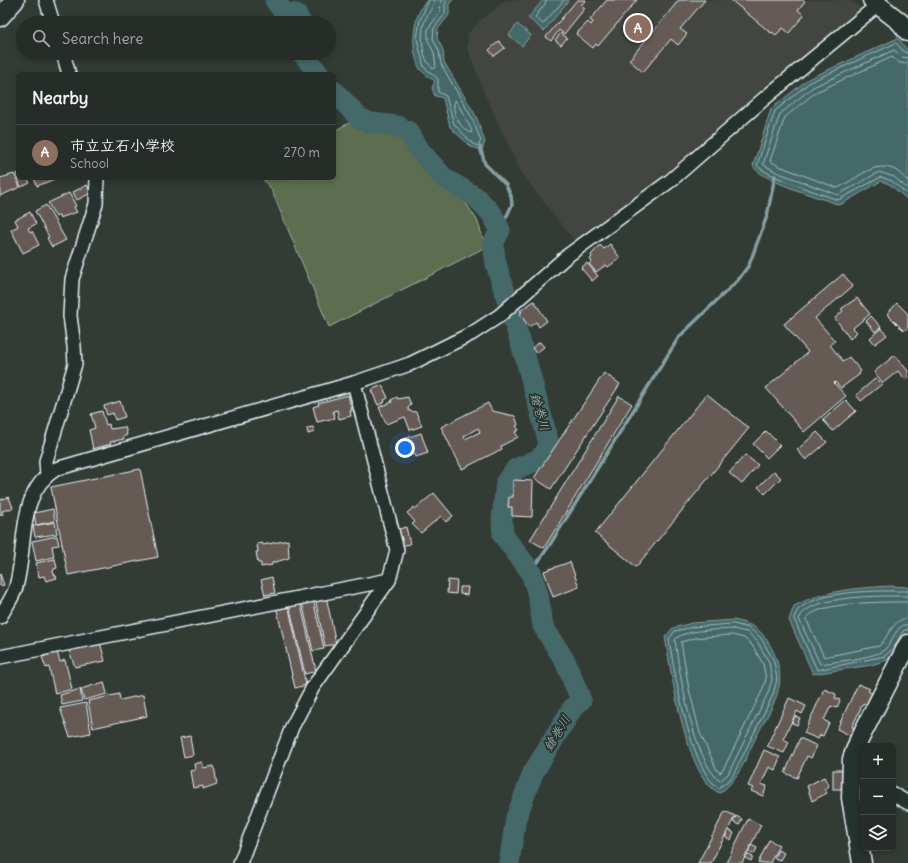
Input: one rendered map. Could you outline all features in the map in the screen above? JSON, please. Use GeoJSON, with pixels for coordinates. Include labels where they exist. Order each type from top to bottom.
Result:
{"type":"FeatureCollection","features":[{"type":"Feature","properties":{"kind":"street"},"geometry":{"type":"LineString","coordinates":[[0,17],[15,0]]}},
{"type":"Feature","properties":{"kind":"street"},"geometry":{"type":"LineString","coordinates":[[46,0],[51,16]]}},
{"type":"Feature","properties":{"kind":"street"},"geometry":{"type":"LineString","coordinates":[[0,617],[15,590],[24,526],[36,488],[47,475],[56,469],[354,383],[410,364],[471,334],[499,316],[568,256],[670,181],[876,2],[900,22],[908,32]]}},
{"type":"Feature","properties":{"kind":"street"},"geometry":{"type":"LineString","coordinates":[[65,60],[68,72]]}},
{"type":"Feature","properties":{"kind":"street"},"geometry":{"type":"LineString","coordinates":[[47,475],[46,462],[75,364],[70,316],[72,279],[96,204],[97,180]]}},
{"type":"Feature","properties":{"kind":"street"},"geometry":{"type":"LineString","coordinates":[[240,863],[292,727],[313,687],[389,580],[397,550],[354,383]]}},
{"type":"Feature","properties":{"kind":"street"},"geometry":{"type":"LineString","coordinates":[[0,657],[389,580]]}},
{"type":"Feature","properties":{"kind":"street"},"geometry":{"type":"LineString","coordinates":[[862,863],[851,798],[857,773],[852,759],[859,740],[908,644]]}},
{"type":"Feature","properties":{"kind":"street"},"geometry":{"type":"LineString","coordinates":[[896,796],[908,803]]}},
{"type":"Feature","properties":{"kind":"shaded area"},"geometry":{"type":"Polygon","coordinates":[[[506,0],[850,0],[861,8],[855,17],[653,189],[575,242],[521,173],[485,95],[467,47],[468,33],[481,20],[506,0]]]}},
{"type":"Feature","properties":{"kind":"green space"},"geometry":{"type":"Polygon","coordinates":[[[353,121],[370,127],[395,132],[408,140],[424,165],[463,199],[477,220],[486,247],[329,327],[271,189],[264,180],[336,180],[336,130],[353,121]]]}},
{"type":"Feature","properties":{"kind":"water"},"geometry":{"type":"Polygon","coordinates":[[[427,0],[453,0],[449,4],[449,15],[438,29],[437,38],[443,50],[444,62],[476,116],[485,142],[482,150],[471,147],[450,127],[443,98],[435,96],[432,88],[435,81],[421,71],[417,61],[414,33],[418,15],[427,0]]]}},
{"type":"Feature","properties":{"kind":"water"},"geometry":{"type":"Polygon","coordinates":[[[543,0],[569,0],[544,31],[528,18],[543,0]]]}},
{"type":"Feature","properties":{"kind":"water"},"geometry":{"type":"Polygon","coordinates":[[[517,24],[531,35],[522,46],[509,35],[517,24]]]}},
{"type":"Feature","properties":{"kind":"water"},"geometry":{"type":"Polygon","coordinates":[[[898,38],[908,51],[908,200],[889,184],[881,181],[840,205],[806,194],[779,183],[758,172],[753,166],[771,109],[808,79],[898,38]]]}},
{"type":"Feature","properties":{"kind":"water"},"geometry":{"type":"Polygon","coordinates":[[[891,586],[908,587],[908,630],[898,650],[887,660],[871,665],[813,674],[789,620],[794,606],[817,596],[829,593],[891,586]]]}},
{"type":"Feature","properties":{"kind":"water"},"geometry":{"type":"Polygon","coordinates":[[[734,620],[752,626],[764,636],[777,660],[780,683],[773,704],[741,768],[727,787],[720,793],[708,784],[698,768],[689,747],[676,698],[665,637],[673,628],[692,623],[734,620]]]}},
{"type":"Feature","properties":{"kind":"building"},"geometry":{"type":"Polygon","coordinates":[[[577,0],[586,0],[581,5],[585,8],[564,34],[559,30],[551,41],[546,37],[577,0]]]}},
{"type":"Feature","properties":{"kind":"building"},"geometry":{"type":"Polygon","coordinates":[[[607,0],[637,0],[598,46],[596,44],[593,48],[576,34],[588,22],[591,25],[593,22],[590,20],[607,0]]]}},
{"type":"Feature","properties":{"kind":"building"},"geometry":{"type":"Polygon","coordinates":[[[679,0],[705,0],[680,29],[687,34],[678,45],[671,39],[643,72],[629,60],[679,0]]]}},
{"type":"Feature","properties":{"kind":"building"},"geometry":{"type":"Polygon","coordinates":[[[731,0],[803,0],[805,1],[798,10],[804,15],[789,33],[783,28],[776,35],[772,32],[771,33],[731,0]]]}},
{"type":"Feature","properties":{"kind":"building"},"geometry":{"type":"Polygon","coordinates":[[[561,33],[567,38],[561,45],[555,40],[561,33]]]}},
{"type":"Feature","properties":{"kind":"building"},"geometry":{"type":"Polygon","coordinates":[[[499,41],[505,48],[494,56],[489,50],[499,41]]]}},
{"type":"Feature","properties":{"kind":"building"},"geometry":{"type":"Polygon","coordinates":[[[14,174],[20,187],[0,196],[0,178],[14,174]]]}},
{"type":"Feature","properties":{"kind":"building"},"geometry":{"type":"Polygon","coordinates":[[[18,180],[28,180],[30,183],[21,187],[18,180]]]}},
{"type":"Feature","properties":{"kind":"building"},"geometry":{"type":"Polygon","coordinates":[[[35,180],[52,180],[37,186],[35,180]]]}},
{"type":"Feature","properties":{"kind":"building"},"geometry":{"type":"Polygon","coordinates":[[[87,185],[91,193],[77,200],[73,192],[87,185]]]}},
{"type":"Feature","properties":{"kind":"building"},"geometry":{"type":"Polygon","coordinates":[[[69,193],[76,206],[74,207],[77,212],[60,218],[59,215],[56,217],[48,203],[69,193]]]}},
{"type":"Feature","properties":{"kind":"building"},"geometry":{"type":"Polygon","coordinates":[[[46,205],[66,240],[52,247],[47,238],[49,237],[35,211],[46,205]]]}},
{"type":"Feature","properties":{"kind":"building"},"geometry":{"type":"Polygon","coordinates":[[[30,212],[36,224],[28,228],[30,232],[32,231],[39,245],[23,253],[11,230],[18,226],[15,220],[30,212]]]}},
{"type":"Feature","properties":{"kind":"building"},"geometry":{"type":"Polygon","coordinates":[[[610,244],[620,258],[608,267],[606,265],[596,272],[589,264],[592,262],[590,259],[592,257],[591,255],[600,245],[604,249],[610,244]]]}},
{"type":"Feature","properties":{"kind":"building"},"geometry":{"type":"Polygon","coordinates":[[[587,263],[598,276],[592,281],[581,268],[587,263]]]}},
{"type":"Feature","properties":{"kind":"building"},"geometry":{"type":"Polygon","coordinates":[[[843,274],[853,286],[815,318],[835,341],[830,345],[843,361],[849,357],[861,371],[859,373],[860,374],[841,388],[835,382],[834,383],[846,396],[804,432],[766,388],[808,352],[784,324],[843,274]]]}},
{"type":"Feature","properties":{"kind":"building"},"geometry":{"type":"Polygon","coordinates":[[[857,298],[870,314],[853,328],[857,332],[850,339],[835,318],[843,311],[841,309],[857,298]]]}},
{"type":"Feature","properties":{"kind":"building"},"geometry":{"type":"Polygon","coordinates":[[[534,301],[547,321],[539,327],[536,322],[529,327],[520,314],[522,312],[520,311],[534,301]]]}},
{"type":"Feature","properties":{"kind":"building"},"geometry":{"type":"Polygon","coordinates":[[[897,303],[908,314],[908,327],[904,331],[887,314],[897,303]]]}},
{"type":"Feature","properties":{"kind":"building"},"geometry":{"type":"Polygon","coordinates":[[[871,316],[881,327],[875,332],[866,321],[871,316]]]}},
{"type":"Feature","properties":{"kind":"building"},"geometry":{"type":"Polygon","coordinates":[[[881,328],[887,335],[875,344],[870,338],[881,328]]]}},
{"type":"Feature","properties":{"kind":"building"},"geometry":{"type":"Polygon","coordinates":[[[540,342],[544,347],[536,353],[532,348],[540,342]]]}},
{"type":"Feature","properties":{"kind":"building"},"geometry":{"type":"Polygon","coordinates":[[[895,355],[908,371],[908,378],[906,380],[898,371],[883,383],[874,372],[895,355]]]}},
{"type":"Feature","properties":{"kind":"building"},"geometry":{"type":"Polygon","coordinates":[[[604,373],[620,384],[551,489],[534,478],[604,373]]]}},
{"type":"Feature","properties":{"kind":"building"},"geometry":{"type":"Polygon","coordinates":[[[876,378],[882,384],[861,401],[856,395],[876,378]]]}},
{"type":"Feature","properties":{"kind":"building"},"geometry":{"type":"Polygon","coordinates":[[[382,385],[388,398],[384,400],[385,402],[378,405],[371,390],[382,385]]]}},
{"type":"Feature","properties":{"kind":"building"},"geometry":{"type":"Polygon","coordinates":[[[707,394],[749,428],[636,567],[595,533],[707,394]]]}},
{"type":"Feature","properties":{"kind":"building"},"geometry":{"type":"Polygon","coordinates":[[[348,395],[352,411],[350,411],[351,416],[339,419],[337,410],[333,411],[335,418],[317,422],[313,407],[319,405],[318,403],[348,395]]]}},
{"type":"Feature","properties":{"kind":"building"},"geometry":{"type":"Polygon","coordinates":[[[619,396],[632,404],[544,548],[530,540],[619,396]]]}},
{"type":"Feature","properties":{"kind":"building"},"geometry":{"type":"Polygon","coordinates":[[[397,397],[398,399],[408,397],[411,405],[408,408],[409,411],[416,412],[422,426],[410,430],[405,417],[386,424],[379,407],[392,402],[391,400],[397,397]]]}},
{"type":"Feature","properties":{"kind":"building"},"geometry":{"type":"Polygon","coordinates":[[[846,400],[856,411],[833,431],[823,420],[846,400]]]}},
{"type":"Feature","properties":{"kind":"building"},"geometry":{"type":"Polygon","coordinates":[[[120,401],[125,417],[115,420],[113,413],[107,415],[104,406],[120,401]]]}},
{"type":"Feature","properties":{"kind":"building"},"geometry":{"type":"Polygon","coordinates":[[[488,403],[492,411],[515,416],[518,425],[516,426],[519,430],[515,432],[518,437],[501,446],[502,449],[462,469],[441,427],[488,403]],[[478,428],[464,436],[465,439],[480,432],[478,428]]]}},
{"type":"Feature","properties":{"kind":"building"},"geometry":{"type":"Polygon","coordinates":[[[102,411],[106,425],[109,424],[110,429],[125,427],[127,435],[123,437],[124,439],[110,442],[111,444],[93,449],[89,430],[95,428],[91,414],[102,411]]]}},
{"type":"Feature","properties":{"kind":"building"},"geometry":{"type":"Polygon","coordinates":[[[313,427],[314,432],[308,434],[307,428],[313,427]]]}},
{"type":"Feature","properties":{"kind":"building"},"geometry":{"type":"Polygon","coordinates":[[[766,431],[780,445],[767,458],[753,444],[766,431]]]}},
{"type":"Feature","properties":{"kind":"building"},"geometry":{"type":"Polygon","coordinates":[[[817,432],[827,442],[806,460],[797,450],[817,432]]]}},
{"type":"Feature","properties":{"kind":"building"},"geometry":{"type":"Polygon","coordinates":[[[421,433],[428,453],[416,457],[415,454],[411,455],[404,439],[421,433]]]}},
{"type":"Feature","properties":{"kind":"building"},"geometry":{"type":"Polygon","coordinates":[[[745,455],[758,465],[742,484],[729,473],[745,455]]]}},
{"type":"Feature","properties":{"kind":"building"},"geometry":{"type":"Polygon","coordinates":[[[140,469],[158,557],[68,575],[51,487],[140,469]]]}},
{"type":"Feature","properties":{"kind":"building"},"geometry":{"type":"Polygon","coordinates":[[[774,471],[781,478],[765,494],[758,487],[774,471]]]}},
{"type":"Feature","properties":{"kind":"building"},"geometry":{"type":"Polygon","coordinates":[[[513,480],[533,481],[532,517],[512,516],[512,507],[508,507],[509,497],[513,497],[513,480]]]}},
{"type":"Feature","properties":{"kind":"building"},"geometry":{"type":"Polygon","coordinates":[[[434,493],[453,516],[446,522],[441,516],[421,533],[412,524],[415,522],[407,513],[414,507],[415,509],[434,493]]]}},
{"type":"Feature","properties":{"kind":"building"},"geometry":{"type":"Polygon","coordinates":[[[9,497],[13,508],[2,511],[3,514],[0,515],[0,500],[9,497]]]}},
{"type":"Feature","properties":{"kind":"building"},"geometry":{"type":"Polygon","coordinates":[[[53,509],[55,521],[36,525],[34,513],[53,509]]]}},
{"type":"Feature","properties":{"kind":"building"},"geometry":{"type":"Polygon","coordinates":[[[55,522],[57,534],[35,537],[33,526],[55,522]]]}},
{"type":"Feature","properties":{"kind":"building"},"geometry":{"type":"Polygon","coordinates":[[[406,527],[410,544],[400,546],[396,530],[406,527]]]}},
{"type":"Feature","properties":{"kind":"building"},"geometry":{"type":"Polygon","coordinates":[[[57,536],[59,545],[52,546],[54,557],[36,561],[32,541],[57,536]]]}},
{"type":"Feature","properties":{"kind":"building"},"geometry":{"type":"Polygon","coordinates":[[[288,540],[289,558],[272,563],[272,565],[261,567],[261,563],[258,563],[256,552],[258,552],[257,544],[262,543],[263,545],[288,540]]]}},
{"type":"Feature","properties":{"kind":"building"},"geometry":{"type":"Polygon","coordinates":[[[55,559],[57,568],[54,569],[53,572],[57,578],[46,581],[44,576],[39,577],[36,563],[55,559]]]}},
{"type":"Feature","properties":{"kind":"building"},"geometry":{"type":"Polygon","coordinates":[[[570,562],[579,587],[553,597],[544,571],[570,562]]]}},
{"type":"Feature","properties":{"kind":"building"},"geometry":{"type":"Polygon","coordinates":[[[0,574],[4,585],[0,586],[0,574]]]}},
{"type":"Feature","properties":{"kind":"building"},"geometry":{"type":"Polygon","coordinates":[[[272,577],[275,593],[265,595],[261,580],[272,577]]]}},
{"type":"Feature","properties":{"kind":"building"},"geometry":{"type":"Polygon","coordinates":[[[448,580],[457,581],[456,594],[447,593],[448,580]]]}},
{"type":"Feature","properties":{"kind":"building"},"geometry":{"type":"Polygon","coordinates":[[[460,587],[468,587],[467,595],[460,594],[460,587]]]}},
{"type":"Feature","properties":{"kind":"building"},"geometry":{"type":"Polygon","coordinates":[[[326,596],[336,644],[325,646],[315,598],[326,596]]]}},
{"type":"Feature","properties":{"kind":"building"},"geometry":{"type":"Polygon","coordinates":[[[313,599],[324,649],[313,651],[302,602],[313,599]]]}},
{"type":"Feature","properties":{"kind":"building"},"geometry":{"type":"Polygon","coordinates":[[[300,601],[316,671],[305,674],[289,604],[300,601]]]}},
{"type":"Feature","properties":{"kind":"building"},"geometry":{"type":"Polygon","coordinates":[[[288,604],[306,685],[295,688],[276,606],[288,604]]]}},
{"type":"Feature","properties":{"kind":"building"},"geometry":{"type":"Polygon","coordinates":[[[100,642],[105,661],[75,667],[68,648],[100,642]]]}},
{"type":"Feature","properties":{"kind":"building"},"geometry":{"type":"Polygon","coordinates":[[[57,652],[60,662],[65,660],[72,689],[55,694],[49,667],[46,668],[42,657],[57,652]]]}},
{"type":"Feature","properties":{"kind":"building"},"geometry":{"type":"Polygon","coordinates":[[[104,682],[107,694],[84,700],[81,689],[104,682]]]}},
{"type":"Feature","properties":{"kind":"building"},"geometry":{"type":"Polygon","coordinates":[[[858,684],[870,689],[868,691],[873,694],[868,706],[863,703],[852,727],[857,729],[853,737],[837,729],[858,684]]]}},
{"type":"Feature","properties":{"kind":"building"},"geometry":{"type":"Polygon","coordinates":[[[80,689],[82,701],[62,705],[60,695],[80,689]]]}},
{"type":"Feature","properties":{"kind":"building"},"geometry":{"type":"Polygon","coordinates":[[[824,689],[836,694],[835,698],[840,700],[837,708],[831,706],[824,720],[829,723],[823,736],[820,735],[818,739],[804,733],[824,689]]]}},
{"type":"Feature","properties":{"kind":"building"},"geometry":{"type":"Polygon","coordinates":[[[119,694],[120,700],[143,695],[147,716],[93,728],[88,701],[119,694]]]}},
{"type":"Feature","properties":{"kind":"building"},"geometry":{"type":"Polygon","coordinates":[[[789,698],[806,706],[802,714],[797,711],[783,739],[789,742],[784,753],[767,746],[789,698]]]}},
{"type":"Feature","properties":{"kind":"building"},"geometry":{"type":"Polygon","coordinates":[[[86,703],[91,733],[70,737],[60,708],[86,703]]]}},
{"type":"Feature","properties":{"kind":"building"},"geometry":{"type":"Polygon","coordinates":[[[795,716],[800,718],[797,725],[792,723],[795,716]]]}},
{"type":"Feature","properties":{"kind":"building"},"geometry":{"type":"Polygon","coordinates":[[[190,736],[193,755],[184,757],[180,738],[190,736]]]}},
{"type":"Feature","properties":{"kind":"building"},"geometry":{"type":"Polygon","coordinates":[[[800,738],[817,746],[811,758],[807,756],[797,778],[785,773],[800,738]]]}},
{"type":"Feature","properties":{"kind":"building"},"geometry":{"type":"Polygon","coordinates":[[[764,750],[780,757],[775,770],[769,767],[761,784],[767,786],[763,796],[751,791],[753,788],[748,786],[764,750]]]}},
{"type":"Feature","properties":{"kind":"building"},"geometry":{"type":"Polygon","coordinates":[[[202,762],[203,768],[214,766],[217,784],[203,789],[203,786],[193,788],[190,771],[195,770],[194,764],[202,762]]]}},
{"type":"Feature","properties":{"kind":"building"},"geometry":{"type":"Polygon","coordinates":[[[833,770],[842,770],[842,789],[833,789],[833,770]]]}},
{"type":"Feature","properties":{"kind":"building"},"geometry":{"type":"Polygon","coordinates":[[[824,777],[829,786],[824,789],[827,793],[812,801],[807,786],[824,777]]]}},
{"type":"Feature","properties":{"kind":"building"},"geometry":{"type":"Polygon","coordinates":[[[725,811],[735,816],[711,863],[698,863],[725,811]]]}},
{"type":"Feature","properties":{"kind":"building"},"geometry":{"type":"Polygon","coordinates":[[[736,816],[742,819],[739,825],[733,822],[736,816]]]}},
{"type":"Feature","properties":{"kind":"building"},"geometry":{"type":"Polygon","coordinates":[[[748,819],[761,825],[742,863],[726,863],[748,819]]]}},
{"type":"Feature","properties":{"kind":"building"},"geometry":{"type":"Polygon","coordinates":[[[729,830],[734,833],[731,840],[725,837],[729,830]]]}},
{"type":"Feature","properties":{"kind":"building"},"geometry":{"type":"Polygon","coordinates":[[[769,840],[779,845],[770,863],[758,863],[769,840]]]}},
{"type":"Feature","properties":{"kind":"building"},"geometry":{"type":"Polygon","coordinates":[[[751,845],[757,848],[754,854],[748,852],[751,845]]]}},
{"type":"Feature","properties":{"kind":"building"},"geometry":{"type":"Polygon","coordinates":[[[778,850],[784,853],[780,860],[774,858],[778,850]]]}},
{"type":"Feature","properties":{"kind":"building"},"geometry":{"type":"Polygon","coordinates":[[[747,854],[753,857],[751,861],[745,858],[747,854]]]}},
{"type":"Feature","properties":{"kind":"waterway","name":"鎗巻川"},"geometry":{"type":"LineString","coordinates":[[275,0],[284,13],[296,14],[297,16]]}},
{"type":"Feature","properties":{"kind":"waterway","name":"鎗巻川"},"geometry":{"type":"LineString","coordinates":[[308,60],[317,72]]}},
{"type":"Feature","properties":{"kind":"waterway","name":"鎗巻川"},"geometry":{"type":"LineString","coordinates":[[336,93],[359,118],[371,123],[397,126],[409,132],[420,151],[444,178],[477,198],[492,214],[500,230],[493,244],[496,264],[526,360],[548,440],[547,452],[537,460],[516,469],[506,482],[502,519],[503,535],[531,572],[538,595],[543,626],[565,661],[581,700],[572,709],[533,773],[516,818],[509,863]]}},
{"type":"Feature","properties":{"kind":"waterway"},"geometry":{"type":"LineString","coordinates":[[480,147],[485,164],[506,185],[511,196],[512,205],[500,230]]}},
{"type":"Feature","properties":{"kind":"waterway"},"geometry":{"type":"LineString","coordinates":[[531,572],[549,546],[679,337],[738,280],[749,265],[767,216],[775,176]]}},
{"type":"Feature","properties":{"kind":"place","name":"市立立石小学校"},"geometry":{"type":"Point","coordinates":[638,28]}}]}
